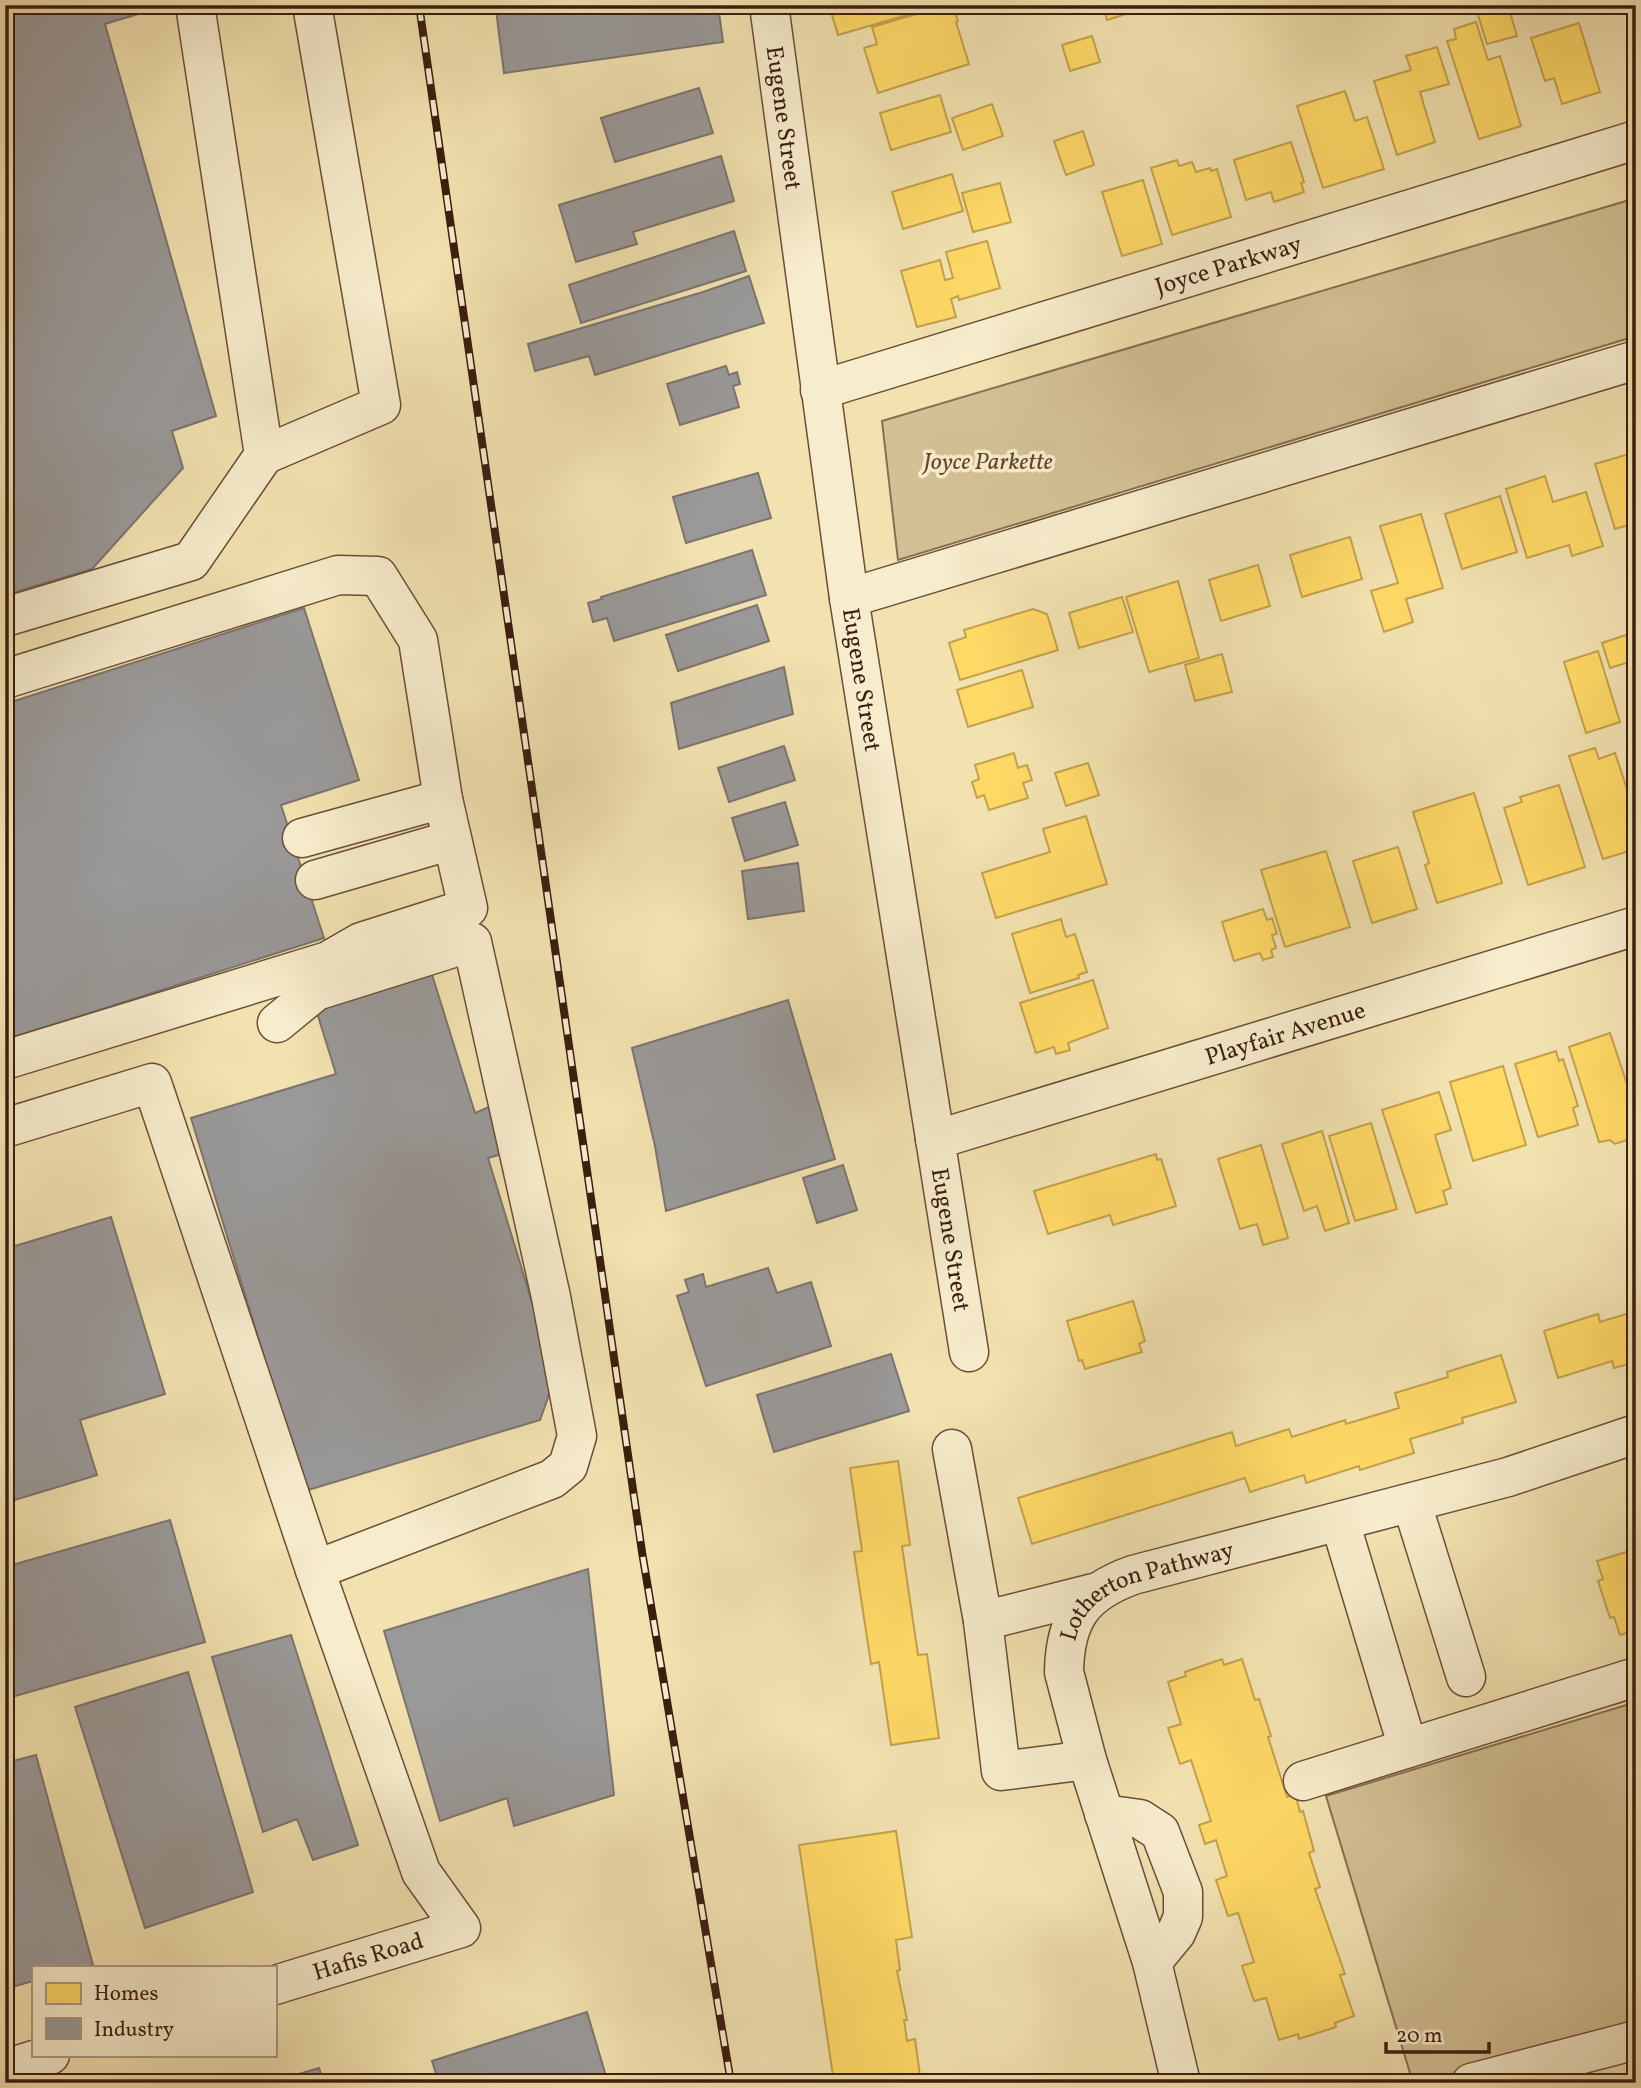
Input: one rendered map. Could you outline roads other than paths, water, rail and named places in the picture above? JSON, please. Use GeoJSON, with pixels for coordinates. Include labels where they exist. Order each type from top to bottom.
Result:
{"type":"FeatureCollection","features":[{"type":"Feature","properties":{"kind":"street"},"geometry":{"type":"LineString","coordinates":[[195,5],[264,455]]}},
{"type":"Feature","properties":{"kind":"street"},"geometry":{"type":"LineString","coordinates":[[5,617],[191,561],[264,455],[381,405],[312,5]]}},
{"type":"Feature","properties":{"kind":"street","name":"Eugene Street"},"geometry":{"type":"LineString","coordinates":[[769,5],[849,598],[969,1352]]}},
{"type":"Feature","properties":{"kind":"street","name":"Joyce Parkway"},"geometry":{"type":"LineString","coordinates":[[820,390],[1636,140]]}},
{"type":"Feature","properties":{"kind":"street"},"geometry":{"type":"LineString","coordinates":[[849,598],[1636,360]]}},
{"type":"Feature","properties":{"kind":"street"},"geometry":{"type":"LineString","coordinates":[[5,679],[338,575],[378,576],[418,640],[443,799],[468,908],[361,942],[328,961],[5,1060]]}},
{"type":"Feature","properties":{"kind":"street"},"geometry":{"type":"LineString","coordinates":[[302,838],[443,799]]}},
{"type":"Feature","properties":{"kind":"street"},"geometry":{"type":"LineString","coordinates":[[315,880],[452,840]]}},
{"type":"Feature","properties":{"kind":"street","name":"Playfair Avenue"},"geometry":{"type":"LineString","coordinates":[[935,1140],[1636,926]]}},
{"type":"Feature","properties":{"kind":"street"},"geometry":{"type":"LineString","coordinates":[[5,1128],[152,1083],[315,1570],[552,1479],[568,1466],[577,1436],[551,1297],[472,942],[316,991],[277,1023]]}},
{"type":"Feature","properties":{"kind":"street","name":"Lotherton Pathway"},"geometry":{"type":"LineString","coordinates":[[1181,2083],[1152,1962],[1087,1760],[1064,1672],[1064,1657],[1074,1620],[1094,1593],[1132,1575],[1412,1504],[1508,1477],[1636,1434]]}},
{"type":"Feature","properties":{"kind":"street"},"geometry":{"type":"LineString","coordinates":[[952,1449],[983,1621],[1001,1771],[1087,1760]]}},
{"type":"Feature","properties":{"kind":"street"},"geometry":{"type":"LineString","coordinates":[[1412,1504],[1466,1677]]}},
{"type":"Feature","properties":{"kind":"street"},"geometry":{"type":"LineString","coordinates":[[1340,1522],[1408,1748]]}},
{"type":"Feature","properties":{"kind":"street","name":"Hafis Road"},"geometry":{"type":"LineString","coordinates":[[276,1985],[461,1927],[421,1872],[315,1570]]}},
{"type":"Feature","properties":{"kind":"street"},"geometry":{"type":"LineString","coordinates":[[983,1621],[1094,1593]]}},
{"type":"Feature","properties":{"kind":"street"},"geometry":{"type":"LineString","coordinates":[[1303,1781],[1636,1677]]}},
{"type":"Feature","properties":{"kind":"street"},"geometry":{"type":"LineString","coordinates":[[1104,1814],[1140,1819],[1160,1832],[1183,1892],[1183,1917],[1176,1933],[1152,1962]]}},
{"type":"Feature","properties":{"kind":"street"},"geometry":{"type":"LineString","coordinates":[[1471,2083],[1636,2040]]}},
{"type":"Feature","properties":{"kind":"street"},"geometry":{"type":"LineString","coordinates":[[5,2069],[47,2056]]}},
{"type":"Feature","properties":{"kind":"railway"},"geometry":{"type":"LineString","coordinates":[[419,5],[642,1552],[731,2083]]}},
{"type":"Feature","properties":{"kind":"park label","name":"Joyce Parkette"},"geometry":{"type":"Point","coordinates":[988,461]}}]}
